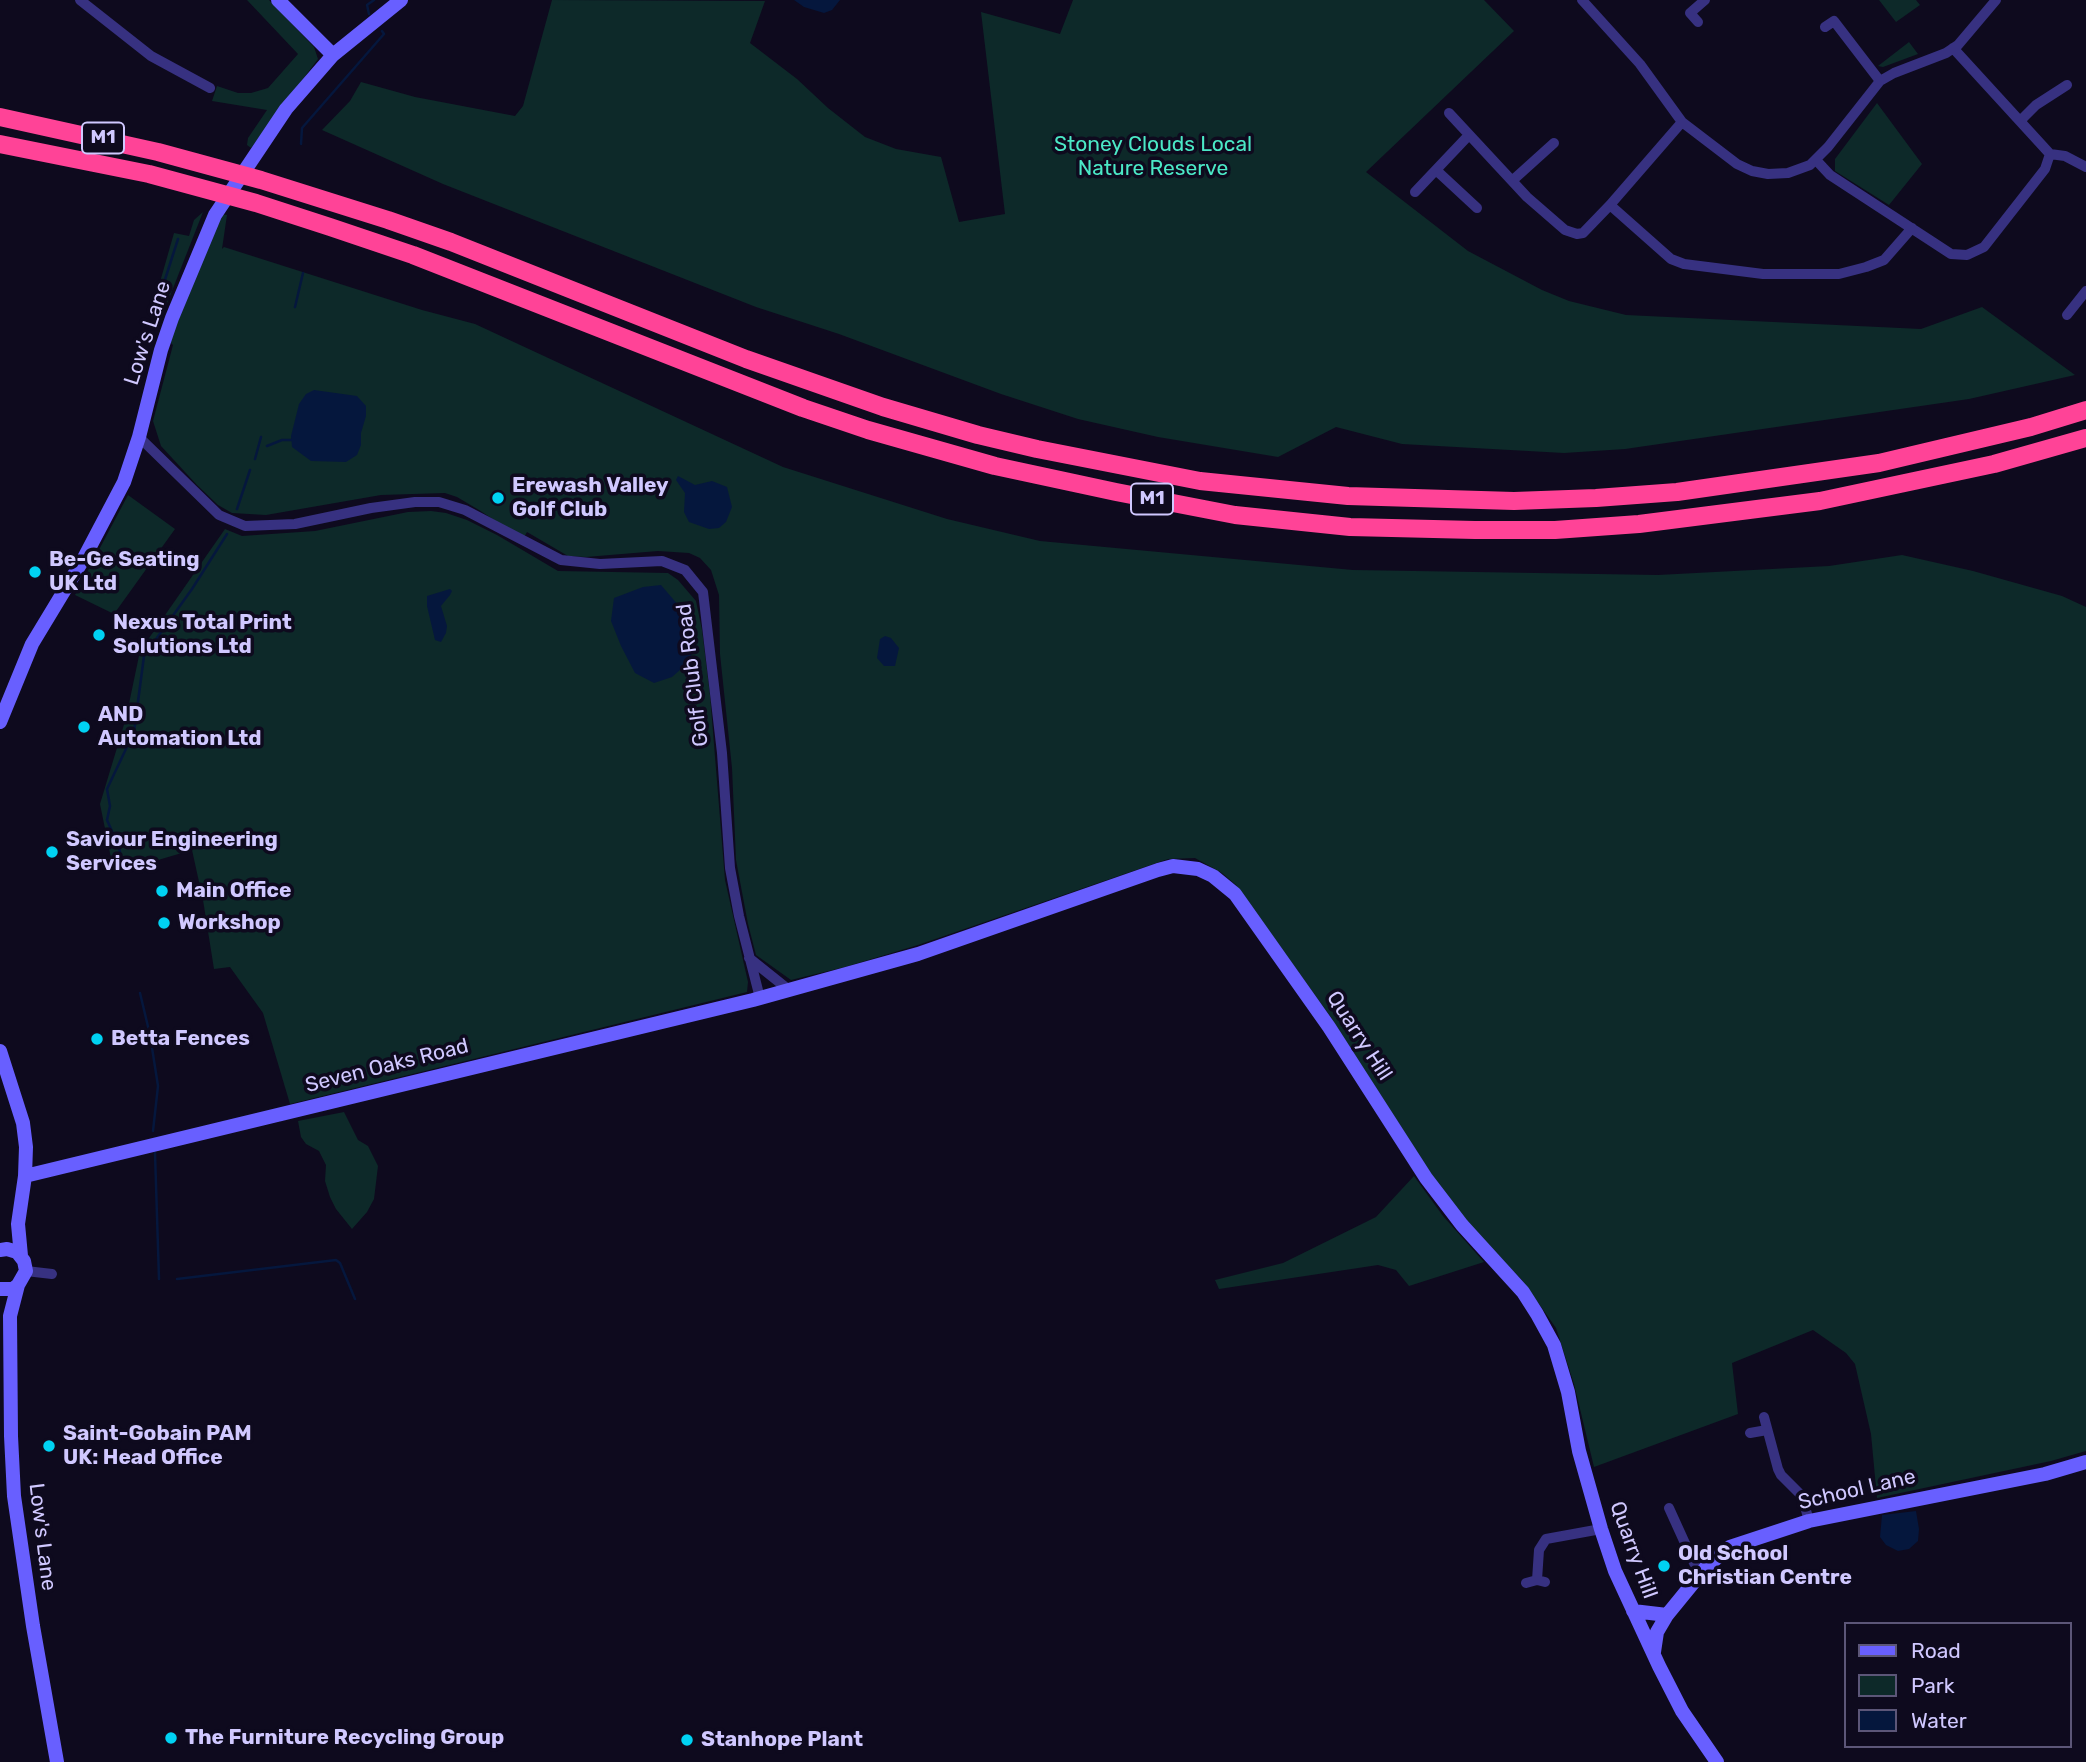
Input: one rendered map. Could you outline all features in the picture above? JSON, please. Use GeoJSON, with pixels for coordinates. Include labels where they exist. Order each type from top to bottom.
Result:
{"type":"FeatureCollection","features":[{"type":"Feature","properties":{"kind":"highway","name":"M1"},"geometry":{"type":"LineString","coordinates":[[0,117],[112,140],[261,180],[388,220],[451,242],[746,359],[883,407],[978,435],[1165,474],[1259,488],[1348,496],[1514,501],[1677,492],[1879,463],[2031,427],[2086,410]]}},
{"type":"Feature","properties":{"kind":"highway","name":"M1"},"geometry":{"type":"LineString","coordinates":[[0,144],[149,174],[256,203],[413,255],[748,387],[868,430],[995,466],[1235,515],[1350,527],[1461,530],[1555,530],[1639,524],[1820,501],[1994,464],[2086,438]]}},
{"type":"Feature","properties":{"kind":"street"},"geometry":{"type":"LineString","coordinates":[[80,0],[151,56],[210,88]]}},
{"type":"Feature","properties":{"kind":"street"},"geometry":{"type":"LineString","coordinates":[[278,0],[333,55]]}},
{"type":"Feature","properties":{"kind":"street","name":"Low's Lane"},"geometry":{"type":"LineString","coordinates":[[0,722],[32,644],[102,526],[124,482],[139,438],[168,328],[215,215],[276,121],[333,55],[401,0]]}},
{"type":"Feature","properties":{"kind":"street"},"geometry":{"type":"LineString","coordinates":[[1582,0],[1655,83],[1682,122],[1726,158],[1760,173],[1788,173],[1802,169],[1816,160],[1880,81],[1953,48],[1970,33],[1996,0]]}},
{"type":"Feature","properties":{"kind":"street"},"geometry":{"type":"LineString","coordinates":[[1698,22],[1690,13],[1705,0]]}},
{"type":"Feature","properties":{"kind":"street"},"geometry":{"type":"LineString","coordinates":[[1825,27],[1834,21],[1880,81]]}},
{"type":"Feature","properties":{"kind":"street"},"geometry":{"type":"LineString","coordinates":[[1953,48],[2050,153],[2065,156],[2086,166]]}},
{"type":"Feature","properties":{"kind":"street"},"geometry":{"type":"LineString","coordinates":[[2020,121],[2036,105],[2067,85]]}},
{"type":"Feature","properties":{"kind":"street"},"geometry":{"type":"LineString","coordinates":[[1448,113],[1527,197],[1570,233],[1583,233],[1682,122]]}},
{"type":"Feature","properties":{"kind":"street"},"geometry":{"type":"LineString","coordinates":[[1415,192],[1469,135]]}},
{"type":"Feature","properties":{"kind":"street"},"geometry":{"type":"LineString","coordinates":[[1513,180],[1554,144]]}},
{"type":"Feature","properties":{"kind":"street"},"geometry":{"type":"LineString","coordinates":[[1816,160],[1830,175],[1951,254],[1962,256],[1976,252],[1991,241],[2045,169],[2050,153]]}},
{"type":"Feature","properties":{"kind":"street"},"geometry":{"type":"LineString","coordinates":[[1436,170],[1477,208]]}},
{"type":"Feature","properties":{"kind":"street"},"geometry":{"type":"LineString","coordinates":[[1610,205],[1671,259],[1684,264],[1763,274],[1839,274],[1866,267],[1884,260],[1912,228]]}},
{"type":"Feature","properties":{"kind":"street"},"geometry":{"type":"LineString","coordinates":[[2067,315],[2086,291]]}},
{"type":"Feature","properties":{"kind":"street","name":"Golf Club Road"},"geometry":{"type":"LineString","coordinates":[[139,438],[219,515],[245,526],[295,524],[371,508],[415,502],[439,502],[465,510],[561,560],[600,564],[663,561],[685,570],[703,592],[724,767],[730,868],[760,998]]}},
{"type":"Feature","properties":{"kind":"street","name":"Quarry Hill"},"geometry":{"type":"LineString","coordinates":[[760,998],[918,954],[1173,866],[1198,869],[1213,876],[1235,894],[1286,965],[1426,1178],[1462,1225],[1523,1292],[1537,1314],[1554,1345],[1601,1530],[1633,1611],[1682,1711],[1717,1762]]}},
{"type":"Feature","properties":{"kind":"street"},"geometry":{"type":"LineString","coordinates":[[749,958],[789,990]]}},
{"type":"Feature","properties":{"kind":"street","name":"Seven Oaks Road"},"geometry":{"type":"LineString","coordinates":[[25,1176],[760,998]]}},
{"type":"Feature","properties":{"kind":"street"},"geometry":{"type":"LineString","coordinates":[[0,1051],[23,1122],[26,1147],[18,1224],[21,1256],[26,1271],[52,1274]]}},
{"type":"Feature","properties":{"kind":"street"},"geometry":{"type":"LineString","coordinates":[[18,1224],[1,1249],[12,1250],[21,1256]]}},
{"type":"Feature","properties":{"kind":"street","name":"Low's Lane"},"geometry":{"type":"LineString","coordinates":[[26,1271],[18,1285],[10,1315],[11,1436],[15,1504],[57,1762]]}},
{"type":"Feature","properties":{"kind":"street","name":"Low's Lane"},"geometry":{"type":"LineString","coordinates":[[10,1315],[0,1290],[13,1289],[18,1285]]}},
{"type":"Feature","properties":{"kind":"street"},"geometry":{"type":"LineString","coordinates":[[1764,1417],[1778,1469],[1802,1496],[1809,1521]]}},
{"type":"Feature","properties":{"kind":"street"},"geometry":{"type":"LineString","coordinates":[[1750,1433],[1767,1430]]}},
{"type":"Feature","properties":{"kind":"street","name":"School Lane"},"geometry":{"type":"LineString","coordinates":[[1654,1652],[1657,1632],[1667,1615],[1699,1574],[1730,1547],[1809,1521],[2045,1474],[2086,1462]]}},
{"type":"Feature","properties":{"kind":"street"},"geometry":{"type":"LineString","coordinates":[[1669,1508],[1699,1574]]}},
{"type":"Feature","properties":{"kind":"street"},"geometry":{"type":"LineString","coordinates":[[1536,1582],[1539,1550],[1546,1539],[1601,1530]]}},
{"type":"Feature","properties":{"kind":"street"},"geometry":{"type":"LineString","coordinates":[[1633,1611],[1667,1615]]}},
{"type":"Feature","properties":{"kind":"green space"},"geometry":{"type":"Polygon","coordinates":[[[247,0],[269,0],[314,47],[318,59],[251,148],[247,145],[248,138],[267,110],[212,101],[217,86],[238,93],[251,93],[268,88],[298,54],[247,0]]]}},
{"type":"Feature","properties":{"kind":"green space","name":"Stoney Clouds Local Nature Reserve"},"geometry":{"type":"Polygon","coordinates":[[[552,0],[765,1],[750,43],[865,137],[896,149],[941,157],[959,222],[1005,214],[981,12],[1060,34],[1073,0],[1484,0],[1514,31],[1366,172],[1468,251],[1542,290],[1569,301],[1626,315],[1921,329],[1982,307],[2075,375],[1969,399],[1625,449],[1564,453],[1402,444],[1336,427],[1278,457],[1158,437],[1078,419],[756,307],[443,184],[322,130],[350,101],[361,82],[415,97],[515,116],[523,106],[552,0]]]}},
{"type":"Feature","properties":{"kind":"green space"},"geometry":{"type":"Polygon","coordinates":[[[1879,0],[1916,0],[1920,5],[1896,22],[1879,0]]]}},
{"type":"Feature","properties":{"kind":"green space"},"geometry":{"type":"Polygon","coordinates":[[[1909,42],[1918,54],[1883,67],[1878,66],[1909,42]]]}},
{"type":"Feature","properties":{"kind":"green space"},"geometry":{"type":"Polygon","coordinates":[[[1877,103],[1922,164],[1889,205],[1835,171],[1835,159],[1877,103]]]}},
{"type":"Feature","properties":{"kind":"green space"},"geometry":{"type":"Polygon","coordinates":[[[203,212],[157,329],[154,329],[154,303],[174,233],[189,236],[194,220],[203,212]]]}},
{"type":"Feature","properties":{"kind":"green space"},"geometry":{"type":"Polygon","coordinates":[[[222,214],[227,215],[222,249],[224,247],[422,310],[475,324],[783,467],[947,519],[1040,541],[1353,570],[1658,575],[1829,566],[1902,555],[1973,571],[2062,596],[2086,607],[2086,1451],[1877,1498],[1871,1434],[1855,1364],[1846,1353],[1813,1330],[1732,1363],[1738,1414],[1594,1467],[1574,1384],[1556,1328],[1522,1280],[1478,1235],[1437,1183],[1330,1016],[1236,885],[1222,873],[1195,858],[1168,859],[918,945],[791,980],[756,955],[748,924],[736,860],[732,768],[720,654],[719,595],[711,570],[700,558],[689,553],[658,551],[568,556],[527,532],[523,539],[457,497],[445,493],[381,495],[266,515],[232,513],[218,505],[161,446],[153,421],[173,345],[170,342],[222,214]]]}},
{"type":"Feature","properties":{"kind":"green space"},"geometry":{"type":"Polygon","coordinates":[[[128,495],[175,529],[114,614],[75,595],[128,495]]]}},
{"type":"Feature","properties":{"kind":"green space"},"geometry":{"type":"Polygon","coordinates":[[[431,511],[467,520],[558,571],[668,573],[678,580],[696,601],[710,695],[725,880],[748,982],[747,992],[290,1104],[263,1013],[230,967],[214,969],[192,850],[114,873],[100,804],[126,718],[140,651],[225,529],[242,536],[315,531],[408,512],[431,511]]]}},
{"type":"Feature","properties":{"kind":"green space"},"geometry":{"type":"Polygon","coordinates":[[[344,1112],[358,1140],[368,1146],[378,1166],[374,1199],[352,1229],[330,1197],[325,1181],[326,1165],[319,1151],[306,1144],[301,1137],[298,1121],[344,1112]]]}},
{"type":"Feature","properties":{"kind":"green space"},"geometry":{"type":"Polygon","coordinates":[[[1414,1176],[1443,1216],[1484,1262],[1409,1286],[1396,1270],[1378,1265],[1219,1289],[1215,1280],[1283,1263],[1376,1217],[1414,1176]]]}},
{"type":"Feature","properties":{"kind":"water"},"geometry":{"type":"Polygon","coordinates":[[[794,0],[840,0],[832,10],[824,13],[804,7],[794,0]]]}},
{"type":"Feature","properties":{"kind":"water"},"geometry":{"type":"Polygon","coordinates":[[[314,390],[357,396],[366,406],[361,445],[357,455],[346,462],[311,461],[292,447],[291,436],[299,404],[306,394],[314,390]]]}},
{"type":"Feature","properties":{"kind":"water"},"geometry":{"type":"Polygon","coordinates":[[[678,476],[695,485],[712,481],[727,487],[732,507],[726,522],[719,528],[709,529],[689,522],[684,512],[685,493],[676,480],[678,476]]]}},
{"type":"Feature","properties":{"kind":"water"},"geometry":{"type":"Polygon","coordinates":[[[661,585],[679,606],[689,624],[694,648],[688,663],[672,677],[654,683],[635,673],[611,621],[614,598],[643,587],[661,585]]]}},
{"type":"Feature","properties":{"kind":"water"},"geometry":{"type":"Polygon","coordinates":[[[450,589],[450,595],[441,606],[447,626],[441,642],[435,640],[427,596],[450,589]]]}},
{"type":"Feature","properties":{"kind":"water"},"geometry":{"type":"Polygon","coordinates":[[[885,636],[891,638],[899,648],[895,666],[884,666],[877,658],[880,639],[885,636]]]}},
{"type":"Feature","properties":{"kind":"water"},"geometry":{"type":"Polygon","coordinates":[[[1916,1511],[1918,1541],[1909,1549],[1898,1551],[1886,1545],[1880,1537],[1882,1515],[1916,1511]]]}},
{"type":"Feature","properties":{"kind":"waterway"},"geometry":{"type":"LineString","coordinates":[[369,14],[367,5],[374,0]]}},
{"type":"Feature","properties":{"kind":"waterway"},"geometry":{"type":"LineString","coordinates":[[301,144],[302,128],[384,34],[382,31]]}},
{"type":"Feature","properties":{"kind":"waterway"},"geometry":{"type":"LineString","coordinates":[[159,314],[161,292],[178,239]]}},
{"type":"Feature","properties":{"kind":"waterway"},"geometry":{"type":"LineString","coordinates":[[295,307],[303,273]]}},
{"type":"Feature","properties":{"kind":"waterway"},"geometry":{"type":"LineString","coordinates":[[255,459],[261,437]]}},
{"type":"Feature","properties":{"kind":"waterway"},"geometry":{"type":"LineString","coordinates":[[267,446],[282,440],[291,440]]}},
{"type":"Feature","properties":{"kind":"waterway"},"geometry":{"type":"LineString","coordinates":[[237,509],[250,470]]}},
{"type":"Feature","properties":{"kind":"waterway"},"geometry":{"type":"LineString","coordinates":[[122,863],[119,847],[107,820],[110,806],[107,789],[134,732],[144,656],[227,534]]}},
{"type":"Feature","properties":{"kind":"waterway"},"geometry":{"type":"LineString","coordinates":[[140,993],[158,1086],[153,1131]]}},
{"type":"Feature","properties":{"kind":"waterway"},"geometry":{"type":"LineString","coordinates":[[155,1153],[159,1279]]}},
{"type":"Feature","properties":{"kind":"waterway"},"geometry":{"type":"LineString","coordinates":[[177,1279],[336,1260],[340,1263],[355,1299]]}},
{"type":"Feature","properties":{"kind":"place","name":"Erewash Valley Golf Club"},"geometry":{"type":"Point","coordinates":[498,498]}},
{"type":"Feature","properties":{"kind":"place","name":"Be-Ge Seating UK Ltd"},"geometry":{"type":"Point","coordinates":[35,572]}},
{"type":"Feature","properties":{"kind":"place","name":"Nexus Total Print Solutions Ltd"},"geometry":{"type":"Point","coordinates":[99,635]}},
{"type":"Feature","properties":{"kind":"place","name":"AND Automation Ltd"},"geometry":{"type":"Point","coordinates":[84,727]}},
{"type":"Feature","properties":{"kind":"place","name":"Saviour Engineering Services"},"geometry":{"type":"Point","coordinates":[52,852]}},
{"type":"Feature","properties":{"kind":"place","name":"Main Office"},"geometry":{"type":"Point","coordinates":[162,891]}},
{"type":"Feature","properties":{"kind":"place","name":"Workshop"},"geometry":{"type":"Point","coordinates":[164,923]}},
{"type":"Feature","properties":{"kind":"place","name":"Betta Fences"},"geometry":{"type":"Point","coordinates":[97,1039]}},
{"type":"Feature","properties":{"kind":"place","name":"Saint-Gobain PAM UK: Head Office"},"geometry":{"type":"Point","coordinates":[49,1446]}},
{"type":"Feature","properties":{"kind":"place","name":"Old School Christian Centre"},"geometry":{"type":"Point","coordinates":[1664,1566]}},
{"type":"Feature","properties":{"kind":"place","name":"The Furniture Recycling Group"},"geometry":{"type":"Point","coordinates":[171,1738]}},
{"type":"Feature","properties":{"kind":"place","name":"Stanhope Plant"},"geometry":{"type":"Point","coordinates":[687,1740]}}]}
